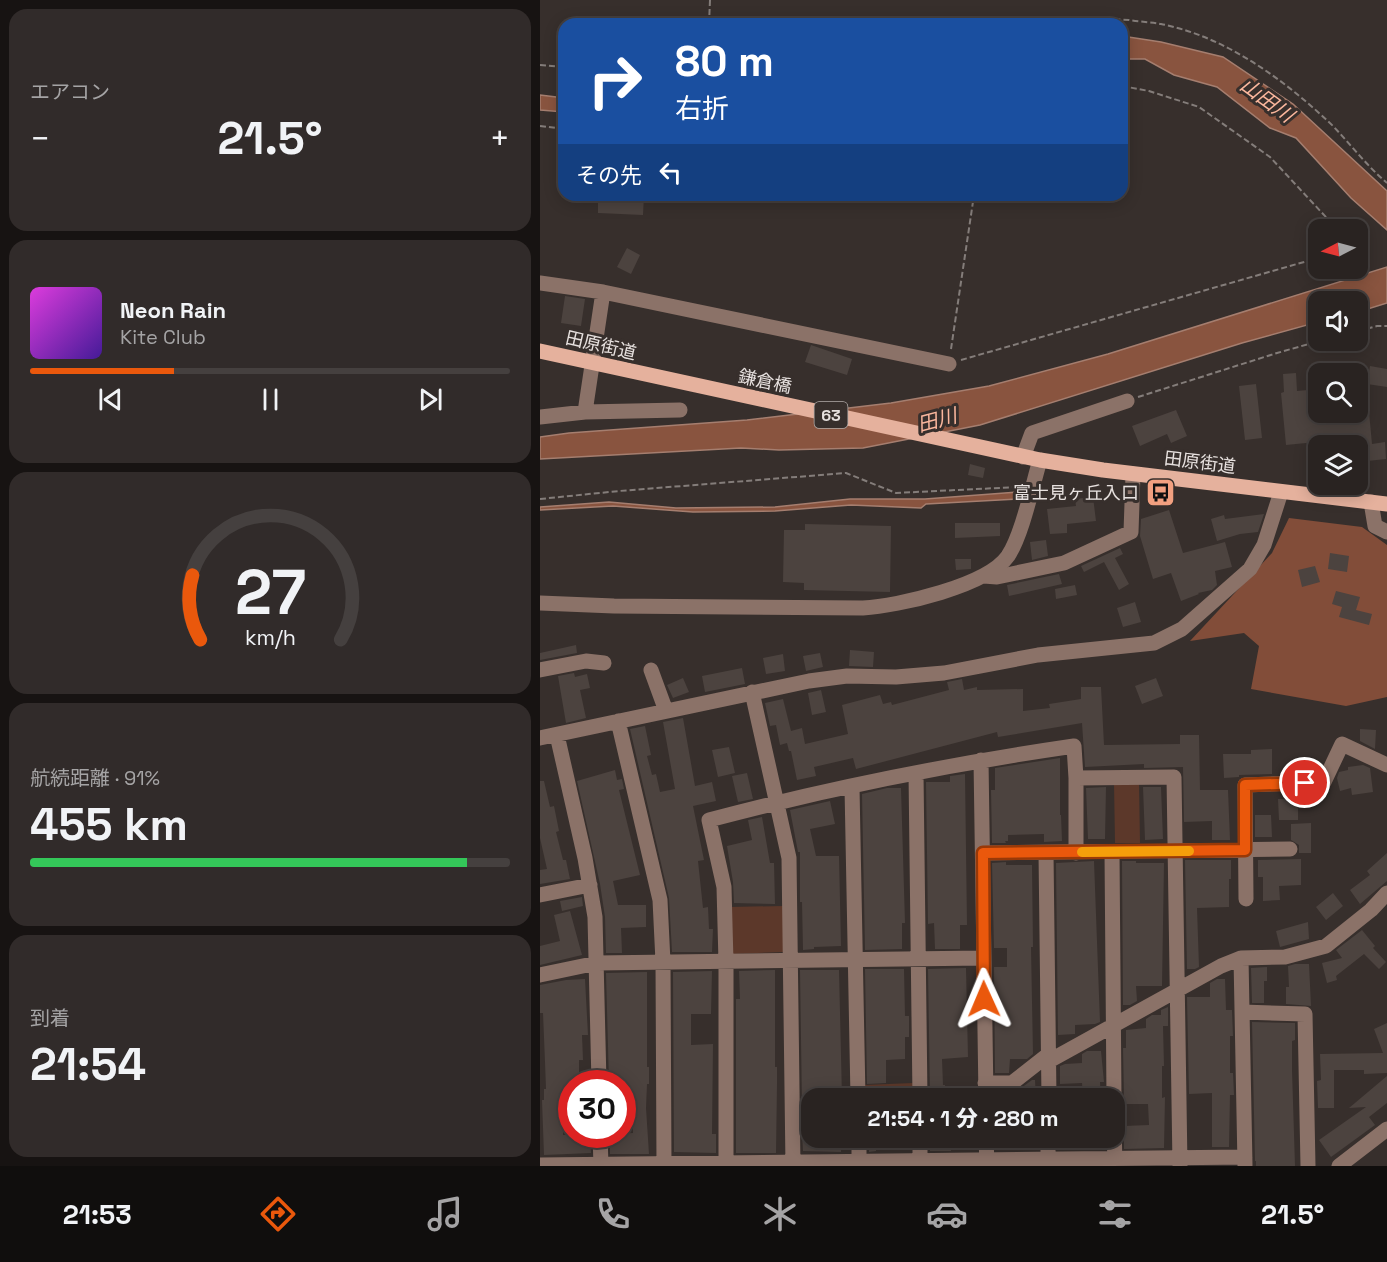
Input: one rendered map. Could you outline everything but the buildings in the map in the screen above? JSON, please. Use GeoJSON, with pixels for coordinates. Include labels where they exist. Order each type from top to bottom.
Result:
{"type":"FeatureCollection","features":[{"type":"Feature","properties":{"kind":"main road","name":"田原街道"},"geometry":{"type":"LineString","coordinates":[[540,351],[654,376]]}},
{"type":"Feature","properties":{"kind":"main road","name":"鎌倉橋"},"geometry":{"type":"LineString","coordinates":[[654,376],[1016,455]]}},
{"type":"Feature","properties":{"kind":"main road","name":"田原街道"},"geometry":{"type":"LineString","coordinates":[[1016,455],[1133,474],[1387,504]]}},
{"type":"Feature","properties":{"kind":"street"},"geometry":{"type":"LineString","coordinates":[[540,283],[603,292],[949,364]]}},
{"type":"Feature","properties":{"kind":"street"},"geometry":{"type":"LineString","coordinates":[[585,412],[603,292]]}},
{"type":"Feature","properties":{"kind":"street"},"geometry":{"type":"LineString","coordinates":[[1016,455],[1032,433],[1127,401]]}},
{"type":"Feature","properties":{"kind":"street"},"geometry":{"type":"LineString","coordinates":[[540,417],[585,412],[680,410]]}},
{"type":"Feature","properties":{"kind":"street"},"geometry":{"type":"LineString","coordinates":[[540,603],[614,606],[863,608],[888,606],[921,599],[984,575],[1006,559],[1011,551],[1040,460]]}},
{"type":"Feature","properties":{"kind":"street"},"geometry":{"type":"LineString","coordinates":[[984,575],[997,577],[1064,563],[1131,532],[1133,474]]}},
{"type":"Feature","properties":{"kind":"street"},"geometry":{"type":"LineString","coordinates":[[540,738],[752,692],[847,676],[896,678],[944,674],[1038,655],[1154,643],[1182,629],[1250,569],[1264,546],[1281,492]]}},
{"type":"Feature","properties":{"kind":"street"},"geometry":{"type":"LineString","coordinates":[[1371,502],[1375,526],[1387,532]]}},
{"type":"Feature","properties":{"kind":"street"},"geometry":{"type":"LineString","coordinates":[[540,670],[586,661],[604,663]]}},
{"type":"Feature","properties":{"kind":"street"},"geometry":{"type":"LineString","coordinates":[[651,670],[666,711]]}},
{"type":"Feature","properties":{"kind":"street"},"geometry":{"type":"LineString","coordinates":[[752,692],[789,858],[793,1164]]}},
{"type":"Feature","properties":{"kind":"street"},"geometry":{"type":"LineString","coordinates":[[618,722],[660,900],[663,962],[664,1165]]}},
{"type":"Feature","properties":{"kind":"street"},"geometry":{"type":"LineString","coordinates":[[557,735],[595,917],[599,1070]]}},
{"type":"Feature","properties":{"kind":"street"},"geometry":{"type":"LineString","coordinates":[[1246,899],[1245,785],[1324,782],[1342,744],[1387,765]]}},
{"type":"Feature","properties":{"kind":"street"},"geometry":{"type":"LineString","coordinates":[[726,1165],[724,887],[709,820],[777,802],[916,773],[981,760],[1074,746],[1076,852]]}},
{"type":"Feature","properties":{"kind":"street"},"geometry":{"type":"LineString","coordinates":[[981,760],[985,1088]]}},
{"type":"Feature","properties":{"kind":"street"},"geometry":{"type":"LineString","coordinates":[[916,773],[920,1088]]}},
{"type":"Feature","properties":{"kind":"street"},"geometry":{"type":"LineString","coordinates":[[1076,778],[1174,777],[1180,1162]]}},
{"type":"Feature","properties":{"kind":"street"},"geometry":{"type":"LineString","coordinates":[[852,786],[858,1088]]}},
{"type":"Feature","properties":{"kind":"street"},"geometry":{"type":"LineString","coordinates":[[983,853],[1290,849]]}},
{"type":"Feature","properties":{"kind":"street"},"geometry":{"type":"LineString","coordinates":[[1112,852],[1114,1088]]}},
{"type":"Feature","properties":{"kind":"street"},"geometry":{"type":"LineString","coordinates":[[1046,853],[1049,1088]]}},
{"type":"Feature","properties":{"kind":"street"},"geometry":{"type":"LineString","coordinates":[[540,895],[590,885]]}},
{"type":"Feature","properties":{"kind":"street"},"geometry":{"type":"LineString","coordinates":[[993,1088],[1012,1083],[1049,1058],[1114,1026],[1221,966],[1241,958],[1285,957],[1326,946],[1371,910],[1387,893]]}},
{"type":"Feature","properties":{"kind":"street"},"geometry":{"type":"LineString","coordinates":[[540,975],[597,963],[983,958]]}},
{"type":"Feature","properties":{"kind":"street"},"geometry":{"type":"LineString","coordinates":[[540,1165],[1245,1162],[1241,958]]}},
{"type":"Feature","properties":{"kind":"street"},"geometry":{"type":"LineString","coordinates":[[1242,1012],[1305,1014],[1308,1166]]}},
{"type":"Feature","properties":{"kind":"street"},"geometry":{"type":"LineString","coordinates":[[1339,1166],[1387,1129]]}},
{"type":"Feature","properties":{"kind":"street"},"geometry":{"type":"LineString","coordinates":[[600,1148],[601,1165]]}},
{"type":"Feature","properties":{"kind":"street"},"geometry":{"type":"LineString","coordinates":[[859,1148],[859,1164]]}},
{"type":"Feature","properties":{"kind":"street"},"geometry":{"type":"LineString","coordinates":[[920,1148],[920,1164]]}},
{"type":"Feature","properties":{"kind":"street"},"geometry":{"type":"LineString","coordinates":[[986,1148],[987,1163]]}},
{"type":"Feature","properties":{"kind":"path"},"geometry":{"type":"LineString","coordinates":[[709,18],[710,0]]}},
{"type":"Feature","properties":{"kind":"path"},"geometry":{"type":"LineString","coordinates":[[1128,20],[1161,24],[1199,35],[1250,60],[1289,88],[1332,126],[1387,183]]}},
{"type":"Feature","properties":{"kind":"path"},"geometry":{"type":"LineString","coordinates":[[540,65],[558,66]]}},
{"type":"Feature","properties":{"kind":"path"},"geometry":{"type":"LineString","coordinates":[[1128,87],[1149,91],[1199,107],[1270,157],[1328,219]]}},
{"type":"Feature","properties":{"kind":"path"},"geometry":{"type":"LineString","coordinates":[[540,126],[558,128]]}},
{"type":"Feature","properties":{"kind":"path"},"geometry":{"type":"LineString","coordinates":[[973,201],[949,364],[1308,261]]}},
{"type":"Feature","properties":{"kind":"path"},"geometry":{"type":"LineString","coordinates":[[1368,328],[1387,326]]}},
{"type":"Feature","properties":{"kind":"path"},"geometry":{"type":"LineString","coordinates":[[1127,401],[1308,344]]}},
{"type":"Feature","properties":{"kind":"path"},"geometry":{"type":"LineString","coordinates":[[540,499],[846,473],[896,493],[1032,487]]}},
{"type":"Feature","properties":{"kind":"shaded area"},"geometry":{"type":"Polygon","coordinates":[[[1289,518],[1362,527],[1387,545],[1387,697],[1346,706],[1251,689],[1259,646],[1244,633],[1190,641],[1272,553],[1289,518]]]}},
{"type":"Feature","properties":{"kind":"shaded area"},"geometry":{"type":"Polygon","coordinates":[[[1139,782],[1140,843],[1115,843],[1114,783],[1139,782]]]}},
{"type":"Feature","properties":{"kind":"shaded area"},"geometry":{"type":"Polygon","coordinates":[[[783,906],[784,952],[731,954],[730,907],[783,906]]]}},
{"type":"Feature","properties":{"kind":"shaded area"},"geometry":{"type":"Polygon","coordinates":[[[914,1083],[914,1088],[863,1088],[863,1085],[914,1083]]]}},
{"type":"Feature","properties":{"kind":"water","name":"山田川"},"geometry":{"type":"Polygon","coordinates":[[[1128,37],[1161,42],[1223,57],[1293,104],[1387,191],[1387,230],[1351,198],[1296,138],[1270,128],[1217,87],[1174,75],[1145,59],[1128,59],[1128,37]]]}},
{"type":"Feature","properties":{"kind":"water"},"geometry":{"type":"Polygon","coordinates":[[[540,95],[558,97],[558,112],[540,110],[540,95]]]}},
{"type":"Feature","properties":{"kind":"water"},"geometry":{"type":"Polygon","coordinates":[[[1387,267],[1387,303],[1368,309],[1368,291],[1310,291],[1349,279],[1368,279],[1368,273],[1387,267]]]}},
{"type":"Feature","properties":{"kind":"water","name":"田川"},"geometry":{"type":"Polygon","coordinates":[[[1308,292],[1308,325],[1242,343],[980,425],[863,448],[779,450],[741,448],[540,459],[540,437],[747,420],[891,403],[989,386],[1108,354],[1308,292]]]}},
{"type":"Feature","properties":{"kind":"water"},"geometry":{"type":"Polygon","coordinates":[[[1018,492],[1018,499],[926,504],[921,508],[851,505],[775,511],[693,512],[613,506],[540,510],[540,507],[609,502],[676,508],[775,507],[850,499],[925,499],[1018,492]]]}},
{"type":"Feature","properties":{"kind":"slow traffic"},"geometry":{"type":"LineString","coordinates":[[1082,852],[1189,851]]}},
{"type":"Feature","properties":{"kind":"place","name":"富士見ヶ丘入口"},"geometry":{"type":"Point","coordinates":[1160,492]}},
{"type":"Feature","properties":{"kind":"route"},"geometry":{"type":"LineString","coordinates":[[984,999],[983,853],[1245,850],[1245,785],[1305,783]]}}]}
